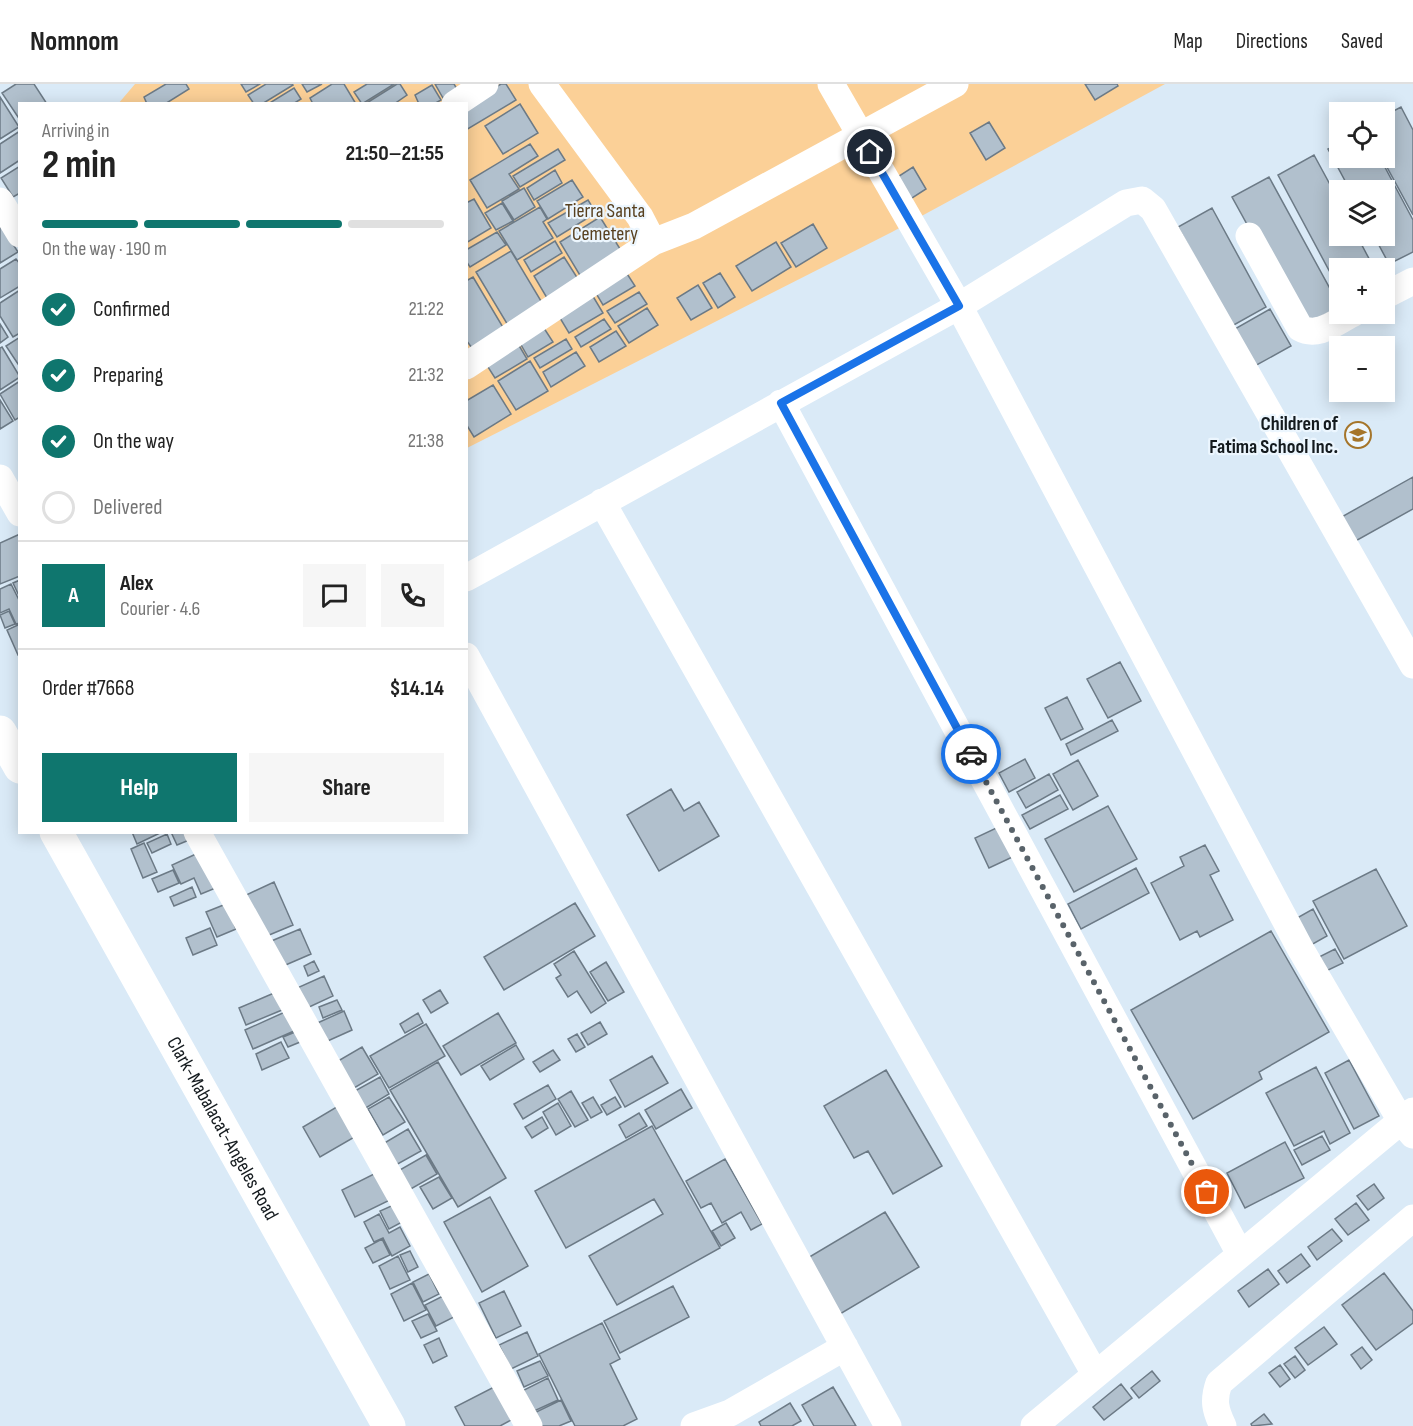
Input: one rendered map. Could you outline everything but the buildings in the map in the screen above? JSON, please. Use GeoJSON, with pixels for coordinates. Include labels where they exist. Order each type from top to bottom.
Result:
{"type":"FeatureCollection","features":[{"type":"Feature","properties":{"kind":"main road"},"geometry":{"type":"LineString","coordinates":[[0,732],[18,764]]}},
{"type":"Feature","properties":{"kind":"main road","name":"Clark-Mabalacat-Angeles Road"},"geometry":{"type":"LineString","coordinates":[[57,834],[388,1426]]}},
{"type":"Feature","properties":{"kind":"street"},"geometry":{"type":"LineString","coordinates":[[458,102],[485,84]]}},
{"type":"Feature","properties":{"kind":"street"},"geometry":{"type":"LineString","coordinates":[[542,84],[640,217],[653,242]]}},
{"type":"Feature","properties":{"kind":"street"},"geometry":{"type":"LineString","coordinates":[[831,84],[959,306],[1300,948],[1409,1122],[1240,1254],[1034,1426]]}},
{"type":"Feature","properties":{"kind":"street"},"geometry":{"type":"LineString","coordinates":[[468,365],[653,242],[694,226],[955,84]]}},
{"type":"Feature","properties":{"kind":"street"},"geometry":{"type":"LineString","coordinates":[[468,577],[959,306],[1126,203],[1142,200],[1153,209],[1413,665]]}},
{"type":"Feature","properties":{"kind":"street"},"geometry":{"type":"LineString","coordinates":[[0,201],[18,231]]}},
{"type":"Feature","properties":{"kind":"street"},"geometry":{"type":"LineString","coordinates":[[1249,236],[1300,328],[1306,332],[1320,331],[1333,324]]}},
{"type":"Feature","properties":{"kind":"street"},"geometry":{"type":"LineString","coordinates":[[1395,290],[1413,281]]}},
{"type":"Feature","properties":{"kind":"street"},"geometry":{"type":"LineString","coordinates":[[781,403],[1240,1254]]}},
{"type":"Feature","properties":{"kind":"street"},"geometry":{"type":"LineString","coordinates":[[0,478],[18,510]]}},
{"type":"Feature","properties":{"kind":"street"},"geometry":{"type":"LineString","coordinates":[[602,502],[1095,1374]]}},
{"type":"Feature","properties":{"kind":"street"},"geometry":{"type":"LineString","coordinates":[[468,661],[888,1426]]}},
{"type":"Feature","properties":{"kind":"street"},"geometry":{"type":"LineString","coordinates":[[198,834],[529,1426]]}},
{"type":"Feature","properties":{"kind":"street"},"geometry":{"type":"LineString","coordinates":[[1223,1426],[1216,1411],[1214,1397],[1219,1383],[1413,1218]]}},
{"type":"Feature","properties":{"kind":"street"},"geometry":{"type":"LineString","coordinates":[[694,1426],[730,1413],[845,1347]]}},
{"type":"Feature","properties":{"kind":"green space","name":"Tierra Santa Cemetery"},"geometry":{"type":"Polygon","coordinates":[[[135,84],[1165,84],[892,232],[468,447],[468,102],[120,102],[135,84]]]}},
{"type":"Feature","properties":{"kind":"way so far"},"geometry":{"type":"LineString","coordinates":[[971,754],[1207,1192]]}},
{"type":"Feature","properties":{"kind":"place","name":"Children of Fatima School Inc."},"geometry":{"type":"Point","coordinates":[1358,435]}},
{"type":"Feature","properties":{"kind":"route"},"geometry":{"type":"LineString","coordinates":[[870,152],[959,306],[781,403],[971,754]]}}]}
